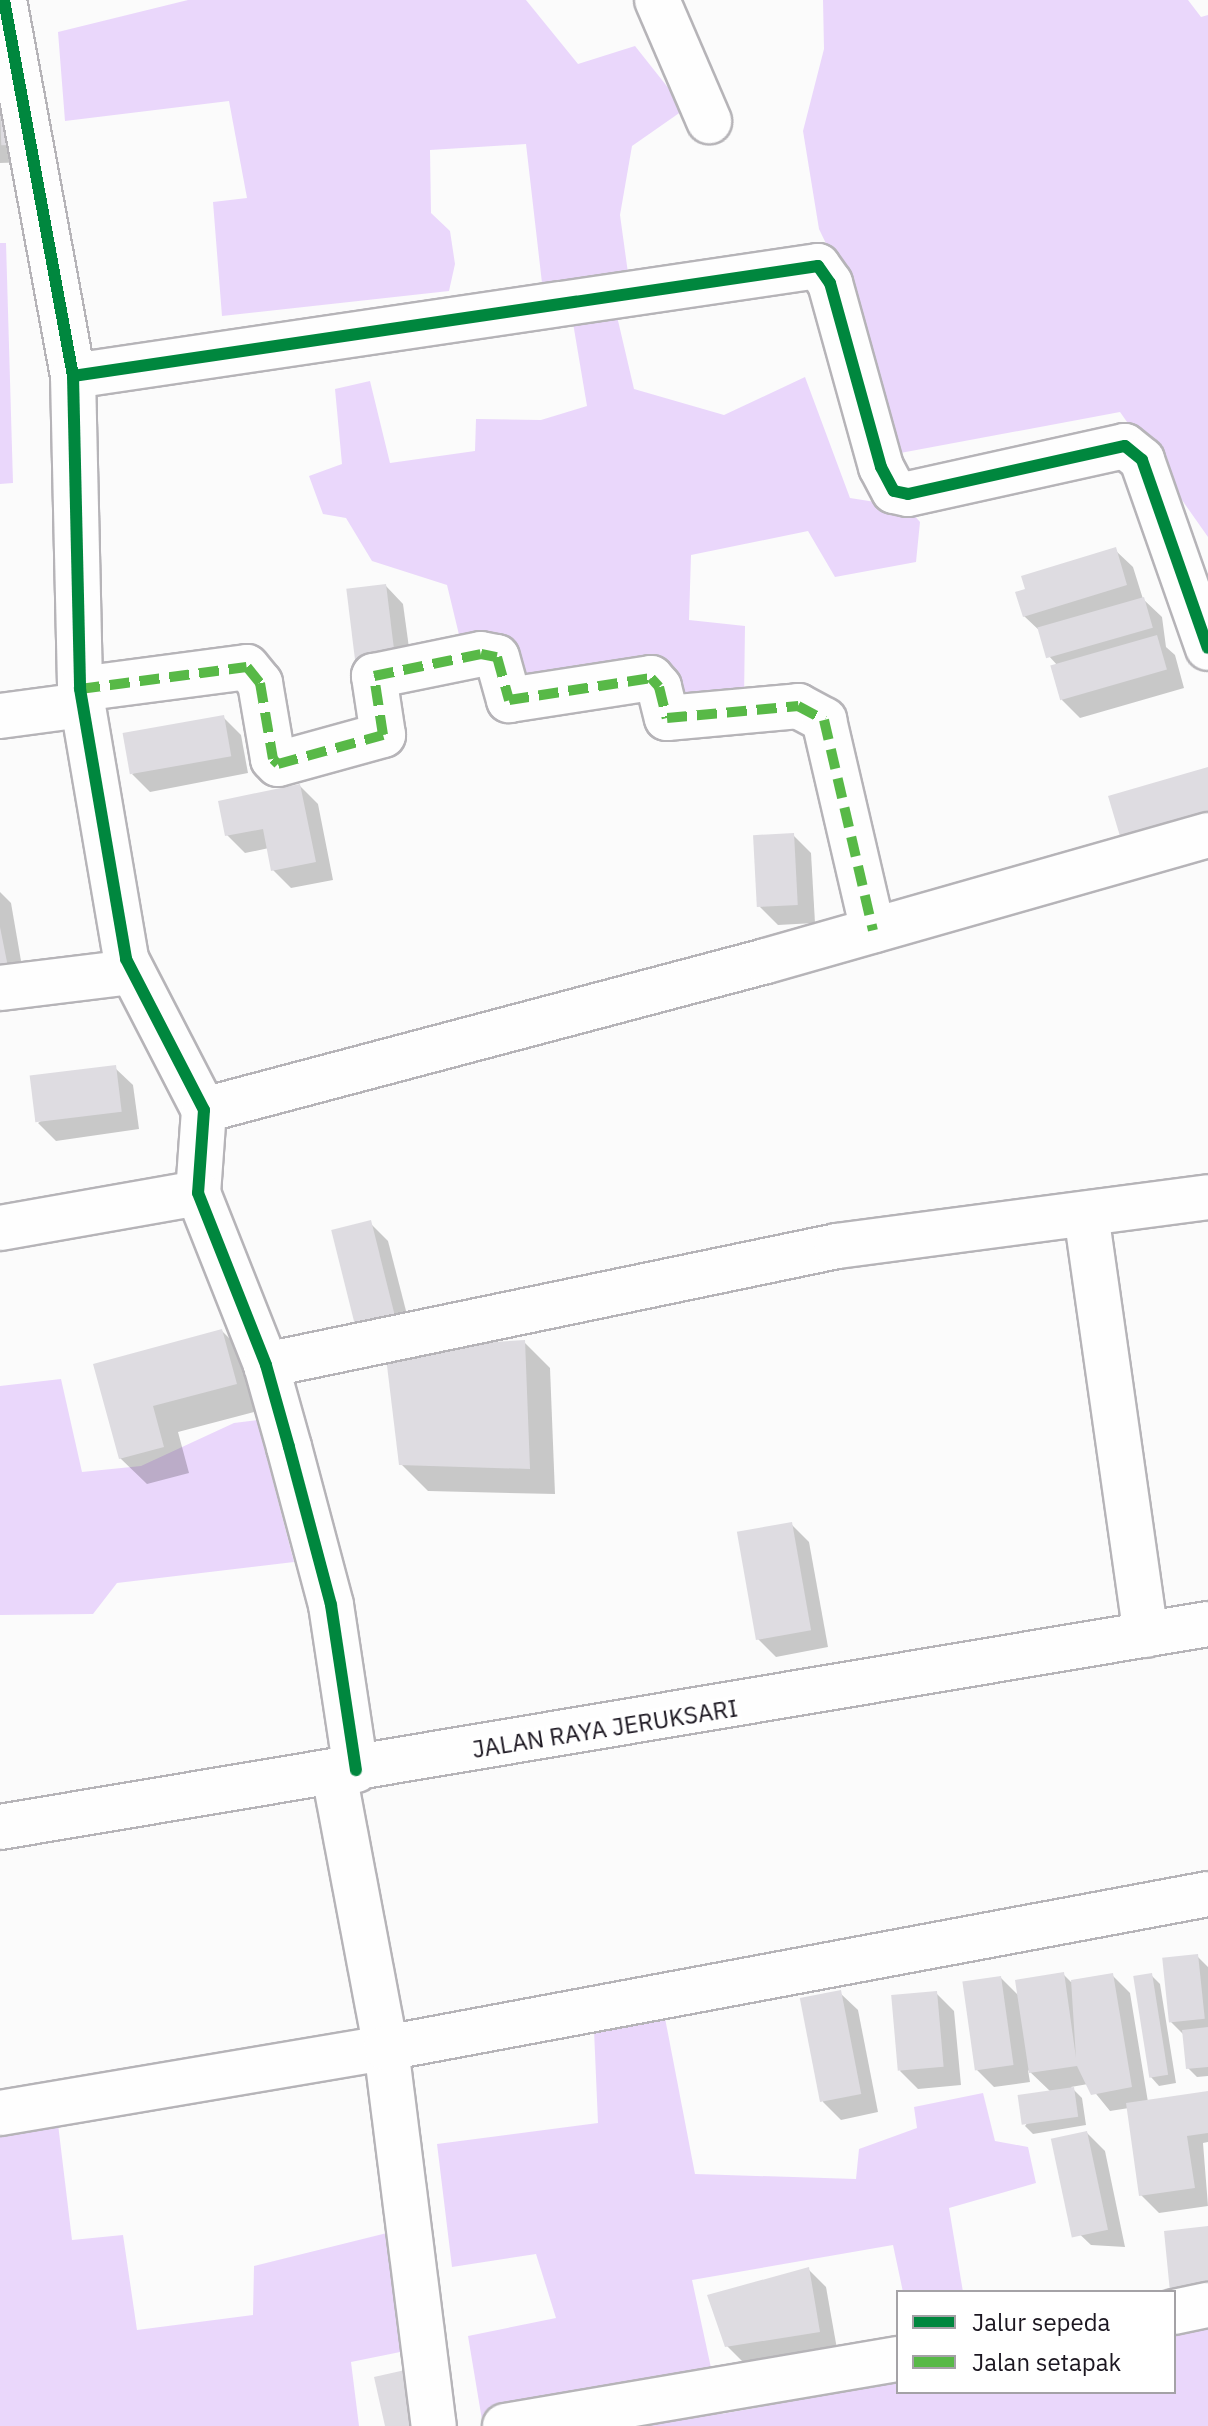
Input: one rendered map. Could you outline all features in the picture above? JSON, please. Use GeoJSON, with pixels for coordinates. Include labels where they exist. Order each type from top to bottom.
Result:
{"type":"FeatureCollection","features":[{"type":"Feature","properties":{"kind":"street"},"geometry":{"type":"LineString","coordinates":[[4,0],[73,376],[56,705],[130,972],[204,1110],[198,1193],[266,1365],[331,1605],[345,1772],[386,2048],[434,2426]]}},
{"type":"Feature","properties":{"kind":"street"},"geometry":{"type":"LineString","coordinates":[[657,0],[709,121]]}},
{"type":"Feature","properties":{"kind":"street"},"geometry":{"type":"LineString","coordinates":[[73,376],[818,266],[830,283],[881,467],[894,491],[908,494],[1125,446],[1142,460],[1208,648]]}},
{"type":"Feature","properties":{"kind":"street"},"geometry":{"type":"LineString","coordinates":[[56,705],[247,667],[260,683],[273,759],[278,764],[383,735],[374,676],[481,654],[497,657],[509,700],[651,678],[659,687],[667,718],[798,706],[824,720],[873,930]]}},
{"type":"Feature","properties":{"kind":"street"},"geometry":{"type":"LineString","coordinates":[[204,1110],[873,930],[1208,835]]}},
{"type":"Feature","properties":{"kind":"street"},"geometry":{"type":"LineString","coordinates":[[0,988],[130,972]]}},
{"type":"Feature","properties":{"kind":"street"},"geometry":{"type":"LineString","coordinates":[[0,1228],[198,1193]]}},
{"type":"Feature","properties":{"kind":"street"},"geometry":{"type":"LineString","coordinates":[[266,1365],[837,1246],[1208,1197]]}},
{"type":"Feature","properties":{"kind":"street"},"geometry":{"type":"LineString","coordinates":[[1086,1214],[1146,1635]]}},
{"type":"Feature","properties":{"kind":"street","name":"JALAN RAYA JERUKSARI"},"geometry":{"type":"LineString","coordinates":[[0,1827],[345,1772],[1208,1624]]}},
{"type":"Feature","properties":{"kind":"street"},"geometry":{"type":"LineString","coordinates":[[0,2113],[386,2048],[1208,1894]]}},
{"type":"Feature","properties":{"kind":"street"},"geometry":{"type":"LineString","coordinates":[[1176,2312],[1208,2305]]}},
{"type":"Feature","properties":{"kind":"street"},"geometry":{"type":"LineString","coordinates":[[505,2426],[896,2359]]}},
{"type":"Feature","properties":{"kind":"shaded area"},"geometry":{"type":"Polygon","coordinates":[[[188,0],[526,0],[578,64],[635,46],[685,109],[632,146],[620,215],[628,273],[542,283],[526,144],[430,150],[431,213],[450,231],[455,264],[449,291],[222,316],[213,202],[247,198],[229,101],[65,121],[58,32],[188,0]]]}},
{"type":"Feature","properties":{"kind":"shaded area"},"geometry":{"type":"Polygon","coordinates":[[[823,0],[1188,0],[1201,17],[1208,15],[1208,537],[1120,412],[895,454],[845,283],[819,229],[803,131],[824,49],[823,0]]]}},
{"type":"Feature","properties":{"kind":"shaded area"},"geometry":{"type":"Polygon","coordinates":[[[0,243],[6,243],[13,483],[0,484],[0,243]]]}},
{"type":"Feature","properties":{"kind":"shaded area"},"geometry":{"type":"Polygon","coordinates":[[[616,312],[634,389],[724,415],[805,377],[850,498],[907,507],[920,522],[916,562],[835,577],[808,531],[691,555],[689,620],[745,626],[744,699],[522,684],[461,643],[447,585],[372,561],[346,518],[323,514],[309,476],[342,464],[335,389],[370,381],[390,463],[475,451],[476,419],[541,420],[587,406],[572,317],[616,312]]]}},
{"type":"Feature","properties":{"kind":"shaded area"},"geometry":{"type":"Polygon","coordinates":[[[61,1379],[82,1472],[141,1466],[234,1423],[257,1420],[294,1562],[117,1583],[93,1614],[0,1615],[0,1386],[61,1379]]]}},
{"type":"Feature","properties":{"kind":"shaded area"},"geometry":{"type":"Polygon","coordinates":[[[665,2018],[695,2174],[856,2179],[859,2149],[917,2128],[914,2107],[983,2093],[995,2141],[1028,2147],[1036,2183],[949,2208],[963,2290],[903,2290],[893,2245],[692,2280],[721,2414],[896,2382],[896,2394],[1176,2394],[1176,2330],[1208,2324],[1208,2426],[483,2426],[468,2336],[556,2318],[536,2254],[452,2267],[437,2144],[598,2123],[594,2030],[665,2018]]]}},
{"type":"Feature","properties":{"kind":"shaded area"},"geometry":{"type":"Polygon","coordinates":[[[58,2124],[72,2240],[123,2235],[137,2330],[253,2315],[254,2266],[399,2230],[410,2350],[351,2362],[359,2426],[0,2426],[0,2131],[58,2124]]]}},
{"type":"Feature","properties":{"kind":"building"},"geometry":{"type":"Polygon","coordinates":[[[0,108],[10,108],[11,145],[1,145],[0,108]]]}},
{"type":"Feature","properties":{"kind":"building"},"geometry":{"type":"Polygon","coordinates":[[[1116,547],[1127,585],[1023,617],[1015,592],[1025,589],[1021,576],[1116,547]]]}},
{"type":"Feature","properties":{"kind":"building"},"geometry":{"type":"Polygon","coordinates":[[[386,584],[395,660],[356,665],[346,589],[386,584]]]}},
{"type":"Feature","properties":{"kind":"building"},"geometry":{"type":"Polygon","coordinates":[[[1144,597],[1153,628],[1046,658],[1037,628],[1144,597]]]}},
{"type":"Feature","properties":{"kind":"building"},"geometry":{"type":"Polygon","coordinates":[[[1157,635],[1167,670],[1060,700],[1050,666],[1157,635]]]}},
{"type":"Feature","properties":{"kind":"building"},"geometry":{"type":"Polygon","coordinates":[[[224,715],[231,756],[130,774],[123,733],[224,715]]]}},
{"type":"Feature","properties":{"kind":"building"},"geometry":{"type":"Polygon","coordinates":[[[1208,767],[1208,820],[1122,843],[1108,796],[1208,767]]]}},
{"type":"Feature","properties":{"kind":"building"},"geometry":{"type":"Polygon","coordinates":[[[300,784],[316,862],[271,871],[263,829],[225,836],[218,801],[300,784]]]}},
{"type":"Feature","properties":{"kind":"building"},"geometry":{"type":"Polygon","coordinates":[[[794,833],[798,905],[757,907],[753,835],[794,833]]]}},
{"type":"Feature","properties":{"kind":"building"},"geometry":{"type":"Polygon","coordinates":[[[0,927],[8,967],[0,968],[0,927]]]}},
{"type":"Feature","properties":{"kind":"building"},"geometry":{"type":"Polygon","coordinates":[[[116,1065],[122,1112],[35,1122],[30,1076],[116,1065]]]}},
{"type":"Feature","properties":{"kind":"building"},"geometry":{"type":"Polygon","coordinates":[[[371,1220],[395,1316],[355,1326],[331,1230],[371,1220]]]}},
{"type":"Feature","properties":{"kind":"building"},"geometry":{"type":"Polygon","coordinates":[[[222,1329],[237,1384],[153,1406],[164,1447],[119,1459],[93,1364],[222,1329]]]}},
{"type":"Feature","properties":{"kind":"building"},"geometry":{"type":"Polygon","coordinates":[[[525,1340],[530,1469],[399,1465],[385,1349],[525,1340]]]}},
{"type":"Feature","properties":{"kind":"building"},"geometry":{"type":"Polygon","coordinates":[[[792,1522],[811,1630],[756,1640],[737,1532],[792,1522]]]}},
{"type":"Feature","properties":{"kind":"building"},"geometry":{"type":"Polygon","coordinates":[[[1198,1954],[1205,2019],[1169,2022],[1162,1958],[1198,1954]]]}},
{"type":"Feature","properties":{"kind":"building"},"geometry":{"type":"Polygon","coordinates":[[[1064,1972],[1076,2058],[1071,1980],[1113,1973],[1132,2087],[1091,2095],[1077,2066],[1029,2073],[1015,1980],[1064,1972]]]}},
{"type":"Feature","properties":{"kind":"building"},"geometry":{"type":"Polygon","coordinates":[[[1152,1973],[1168,2075],[1149,2078],[1133,1976],[1152,1973]]]}},
{"type":"Feature","properties":{"kind":"building"},"geometry":{"type":"Polygon","coordinates":[[[1001,1976],[1014,2065],[975,2071],[962,1981],[1001,1976]]]}},
{"type":"Feature","properties":{"kind":"building"},"geometry":{"type":"Polygon","coordinates":[[[841,1990],[861,2094],[820,2102],[800,1998],[841,1990]]]}},
{"type":"Feature","properties":{"kind":"building"},"geometry":{"type":"Polygon","coordinates":[[[937,1991],[944,2067],[898,2071],[891,1995],[937,1991]]]}},
{"type":"Feature","properties":{"kind":"building"},"geometry":{"type":"Polygon","coordinates":[[[1208,2027],[1208,2067],[1186,2069],[1182,2030],[1208,2027]]]}},
{"type":"Feature","properties":{"kind":"building"},"geometry":{"type":"Polygon","coordinates":[[[1074,2087],[1078,2117],[1022,2125],[1018,2095],[1074,2087]]]}},
{"type":"Feature","properties":{"kind":"building"},"geometry":{"type":"Polygon","coordinates":[[[1208,2091],[1208,2133],[1187,2136],[1195,2188],[1139,2196],[1126,2103],[1208,2091]]]}},
{"type":"Feature","properties":{"kind":"building"},"geometry":{"type":"Polygon","coordinates":[[[1087,2131],[1108,2230],[1072,2237],[1051,2139],[1087,2131]]]}},
{"type":"Feature","properties":{"kind":"building"},"geometry":{"type":"Polygon","coordinates":[[[1208,2226],[1208,2287],[1170,2290],[1164,2231],[1208,2226]]]}},
{"type":"Feature","properties":{"kind":"building"},"geometry":{"type":"Polygon","coordinates":[[[809,2267],[820,2332],[725,2347],[707,2295],[809,2267]]]}},
{"type":"Feature","properties":{"kind":"building"},"geometry":{"type":"Polygon","coordinates":[[[414,2368],[420,2426],[385,2426],[374,2377],[414,2368]]]}},
{"type":"Feature","properties":{"kind":"marked path"},"geometry":{"type":"LineString","coordinates":[[80,689],[247,667],[260,683],[273,759],[278,764],[383,735],[374,676],[481,654],[497,657],[509,700],[651,678],[659,687],[667,718],[798,706],[824,720],[873,930]]}},
{"type":"Feature","properties":{"kind":"cycle path"},"geometry":{"type":"LineString","coordinates":[[4,0],[73,376],[80,689],[126,959],[204,1110],[198,1193],[266,1365],[289,1447],[331,1605],[356,1770]]}},
{"type":"Feature","properties":{"kind":"cycle path"},"geometry":{"type":"LineString","coordinates":[[73,376],[818,266],[830,283],[881,467],[894,491],[908,494],[1125,446],[1142,460],[1208,648]]}}]}
